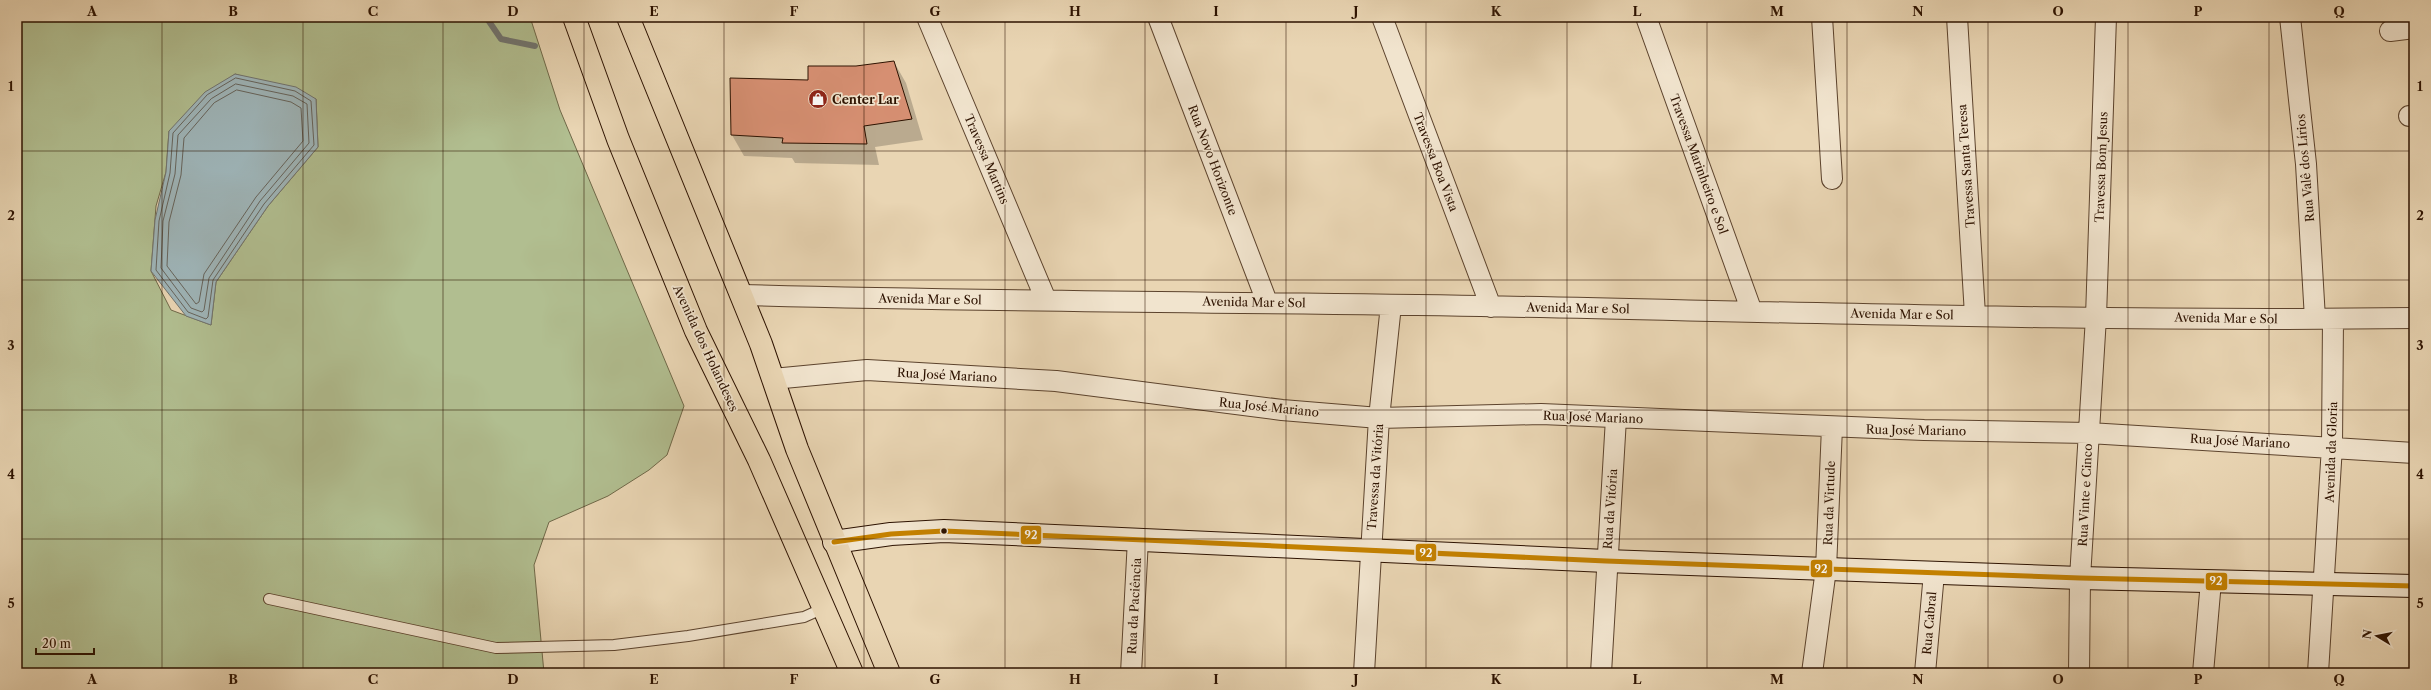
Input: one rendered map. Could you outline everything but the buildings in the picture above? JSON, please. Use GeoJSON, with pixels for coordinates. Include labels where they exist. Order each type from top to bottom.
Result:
{"type":"FeatureCollection","features":[{"type":"Feature","properties":{"kind":"main road","name":"Avenida dos Holandeses"},"geometry":{"type":"LineString","coordinates":[[574,17],[618,140],[696,331],[762,466],[852,673]]}},
{"type":"Feature","properties":{"kind":"main road"},"geometry":{"type":"LineString","coordinates":[[628,17],[742,295],[797,449],[889,673]]}},
{"type":"Feature","properties":{"kind":"main road"},"geometry":{"type":"LineString","coordinates":[[834,542],[864,537],[944,531],[1370,549],[1606,561],[2080,578],[2414,586]]}},
{"type":"Feature","properties":{"kind":"street","name":"Travessa Martins"},"geometry":{"type":"LineString","coordinates":[[927,17],[1046,300]]}},
{"type":"Feature","properties":{"kind":"street","name":"Rua Novo Horizonte"},"geometry":{"type":"LineString","coordinates":[[1158,17],[1267,302]]}},
{"type":"Feature","properties":{"kind":"street","name":"Travessa Boa Vista"},"geometry":{"type":"LineString","coordinates":[[1382,17],[1491,306]]}},
{"type":"Feature","properties":{"kind":"street","name":"Travessa Marinheiro e Sol"},"geometry":{"type":"LineString","coordinates":[[1646,17],[1752,312]]}},
{"type":"Feature","properties":{"kind":"street"},"geometry":{"type":"LineString","coordinates":[[1822,17],[1832,179]]}},
{"type":"Feature","properties":{"kind":"street","name":"Travessa Santa Teresa"},"geometry":{"type":"LineString","coordinates":[[1957,17],[1975,315]]}},
{"type":"Feature","properties":{"kind":"street","name":"Travessa Bom Jesus"},"geometry":{"type":"LineString","coordinates":[[2096,317],[2106,17]]}},
{"type":"Feature","properties":{"kind":"street","name":"Rua Valê dos Lírios"},"geometry":{"type":"LineString","coordinates":[[2290,17],[2324,319]]}},
{"type":"Feature","properties":{"kind":"street"},"geometry":{"type":"LineString","coordinates":[[2390,31],[2414,28]]}},
{"type":"Feature","properties":{"kind":"street","name":"Avenida Mar e Sol"},"geometry":{"type":"LineString","coordinates":[[742,295],[1267,302],[1752,312],[2096,317],[2324,319],[2414,318]]}},
{"type":"Feature","properties":{"kind":"street","name":"Travessa da Vitória"},"geometry":{"type":"LineString","coordinates":[[1364,673],[1370,549],[1379,418],[1391,305]]}},
{"type":"Feature","properties":{"kind":"street","name":"Rua Vinte e Cinco"},"geometry":{"type":"LineString","coordinates":[[2079,673],[2080,578],[2096,317]]}},
{"type":"Feature","properties":{"kind":"street","name":"Avenida da Gloria"},"geometry":{"type":"LineString","coordinates":[[2324,319],[2332,446],[2325,584]]}},
{"type":"Feature","properties":{"kind":"street","name":"Rua José Mariano"},"geometry":{"type":"LineString","coordinates":[[773,379],[867,370],[1056,381],[1282,410],[1379,418],[1526,414],[1832,427],[2089,433],[2332,446],[2414,453]]}},
{"type":"Feature","properties":{"kind":"street","name":"Rua da Vitória"},"geometry":{"type":"LineString","coordinates":[[1601,673],[1606,561],[1616,418]]}},
{"type":"Feature","properties":{"kind":"street","name":"Rua da Virtude"},"geometry":{"type":"LineString","coordinates":[[1812,673],[1826,569],[1832,427]]}},
{"type":"Feature","properties":{"kind":"street","name":"Rua da Paciência"},"geometry":{"type":"LineString","coordinates":[[1131,673],[1138,539]]}},
{"type":"Feature","properties":{"kind":"street","name":"Rua Cabral"},"geometry":{"type":"LineString","coordinates":[[1924,673],[1934,573]]}},
{"type":"Feature","properties":{"kind":"street"},"geometry":{"type":"LineString","coordinates":[[2203,673],[2211,581]]}},
{"type":"Feature","properties":{"kind":"street"},"geometry":{"type":"LineString","coordinates":[[2318,673],[2325,584]]}},
{"type":"Feature","properties":{"kind":"lane"},"geometry":{"type":"LineString","coordinates":[[269,599],[496,648],[614,645],[688,636],[804,617],[824,608]]}},
{"type":"Feature","properties":{"kind":"green space"},"geometry":{"type":"Polygon","coordinates":[[[17,17],[530,17],[560,110],[684,406],[667,455],[649,470],[608,496],[549,522],[534,565],[544,673],[17,673],[17,17]],[[235,74],[169,131],[166,172],[156,206],[151,271],[171,310],[211,325],[216,282],[268,206],[318,147],[316,99],[235,74]]]}},
{"type":"Feature","properties":{"kind":"water"},"geometry":{"type":"Polygon","coordinates":[[[235,74],[296,87],[316,99],[318,147],[268,206],[216,282],[211,325],[186,316],[151,271],[155,220],[166,172],[169,131],[205,92],[235,74]]]}},
{"type":"Feature","properties":{"kind":"waterway"},"geometry":{"type":"LineString","coordinates":[[486,17],[501,39],[535,46]]}},
{"type":"Feature","properties":{"kind":"transit line","name":"92"},"geometry":{"type":"LineString","coordinates":[[834,542],[891,534],[944,531],[1606,561],[2080,578],[2414,586]]}},
{"type":"Feature","properties":{"kind":"place","name":"Center Lar"},"geometry":{"type":"Point","coordinates":[818,99]}}]}
